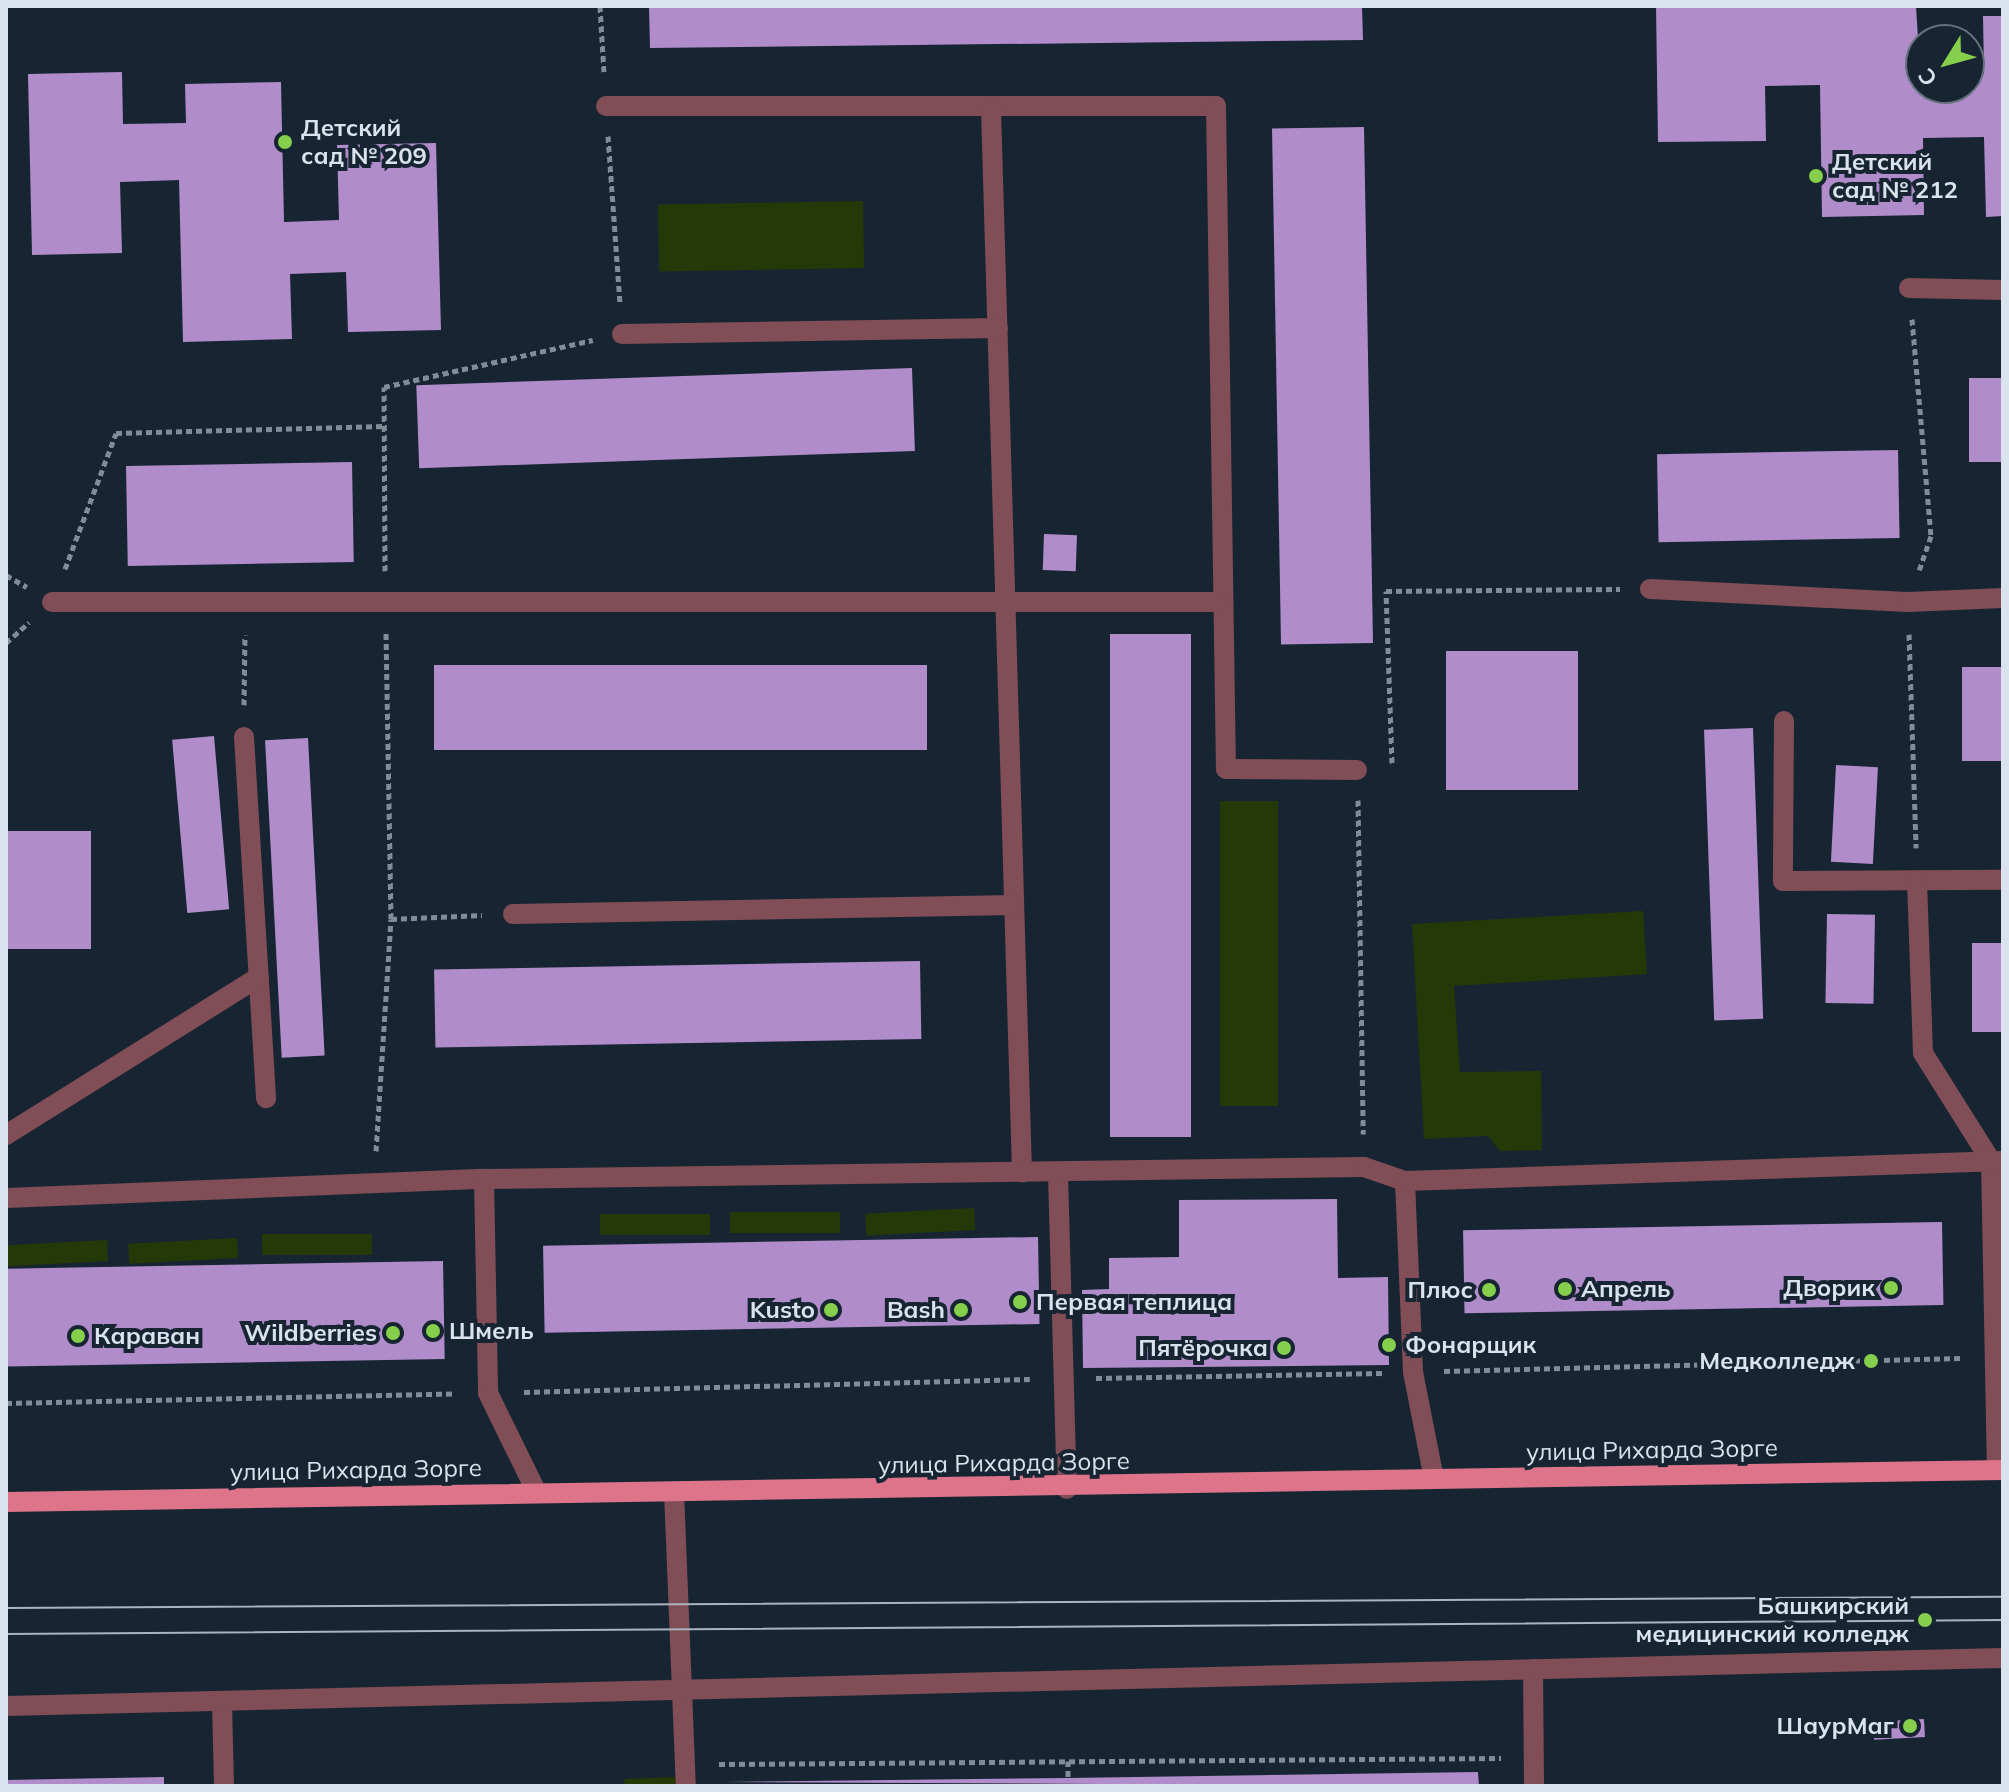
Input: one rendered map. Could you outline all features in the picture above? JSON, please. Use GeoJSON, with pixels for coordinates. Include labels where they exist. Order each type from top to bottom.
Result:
{"type":"FeatureCollection","features":[{"type":"Feature","properties":{"kind":"main road","name":"улица Рихарда Зорге"},"geometry":{"type":"LineString","coordinates":[[6,1502],[537,1493],[1067,1489],[1434,1479],[2000,1470]]}},
{"type":"Feature","properties":{"kind":"street"},"geometry":{"type":"LineString","coordinates":[[606,106],[991,109],[1216,106],[1219,602],[1226,769],[1357,770]]}},
{"type":"Feature","properties":{"kind":"street"},"geometry":{"type":"LineString","coordinates":[[991,109],[1022,1173]]}},
{"type":"Feature","properties":{"kind":"street"},"geometry":{"type":"LineString","coordinates":[[1909,288],[2003,290]]}},
{"type":"Feature","properties":{"kind":"street"},"geometry":{"type":"LineString","coordinates":[[622,334],[998,328]]}},
{"type":"Feature","properties":{"kind":"street"},"geometry":{"type":"LineString","coordinates":[[1650,589],[1908,602],[2003,598]]}},
{"type":"Feature","properties":{"kind":"street"},"geometry":{"type":"LineString","coordinates":[[52,602],[1006,605],[1219,602]]}},
{"type":"Feature","properties":{"kind":"street"},"geometry":{"type":"LineString","coordinates":[[1784,721],[1783,881],[2003,880]]}},
{"type":"Feature","properties":{"kind":"street"},"geometry":{"type":"LineString","coordinates":[[244,737],[266,1098]]}},
{"type":"Feature","properties":{"kind":"street"},"geometry":{"type":"LineString","coordinates":[[1917,881],[1923,1053],[1997,1161],[1995,1357],[2000,1470]]}},
{"type":"Feature","properties":{"kind":"street"},"geometry":{"type":"LineString","coordinates":[[513,914],[1014,905]]}},
{"type":"Feature","properties":{"kind":"street"},"geometry":{"type":"LineString","coordinates":[[6,1135],[259,977]]}},
{"type":"Feature","properties":{"kind":"street"},"geometry":{"type":"LineString","coordinates":[[6,1198],[484,1179],[1058,1174],[1364,1167],[1405,1181],[1997,1161]]}},
{"type":"Feature","properties":{"kind":"street"},"geometry":{"type":"LineString","coordinates":[[1058,1174],[1067,1489]]}},
{"type":"Feature","properties":{"kind":"street"},"geometry":{"type":"LineString","coordinates":[[484,1179],[488,1393],[537,1493]]}},
{"type":"Feature","properties":{"kind":"street"},"geometry":{"type":"LineString","coordinates":[[1405,1181],[1413,1372],[1434,1479]]}},
{"type":"Feature","properties":{"kind":"street"},"geometry":{"type":"LineString","coordinates":[[674,1492],[686,1786]]}},
{"type":"Feature","properties":{"kind":"street"},"geometry":{"type":"LineString","coordinates":[[6,1706],[2003,1658]]}},
{"type":"Feature","properties":{"kind":"street"},"geometry":{"type":"LineString","coordinates":[[1533,1669],[1534,1786]]}},
{"type":"Feature","properties":{"kind":"street"},"geometry":{"type":"LineString","coordinates":[[222,1703],[224,1786]]}},
{"type":"Feature","properties":{"kind":"path"},"geometry":{"type":"LineString","coordinates":[[374,1184],[391,919],[384,387],[622,334],[600,6]]}},
{"type":"Feature","properties":{"kind":"path"},"geometry":{"type":"LineString","coordinates":[[52,602],[116,433],[384,426]]}},
{"type":"Feature","properties":{"kind":"path"},"geometry":{"type":"LineString","coordinates":[[1364,1167],[1357,770],[1392,768],[1386,591],[1650,589]]}},
{"type":"Feature","properties":{"kind":"path"},"geometry":{"type":"LineString","coordinates":[[244,737],[245,602]]}},
{"type":"Feature","properties":{"kind":"path"},"geometry":{"type":"LineString","coordinates":[[391,919],[513,914]]}},
{"type":"Feature","properties":{"kind":"path"},"geometry":{"type":"LineString","coordinates":[[6,1403],[1995,1357]]}},
{"type":"Feature","properties":{"kind":"path"},"geometry":{"type":"LineString","coordinates":[[686,1764],[1534,1757]]}},
{"type":"Feature","properties":{"kind":"path"},"geometry":{"type":"LineString","coordinates":[[1068,1761],[1068,1778]]}},
{"type":"Feature","properties":{"kind":"green space"},"geometry":{"type":"Polygon","coordinates":[[[863,201],[864,268],[659,272],[658,205],[863,201]]]}},
{"type":"Feature","properties":{"kind":"green space"},"geometry":{"type":"Polygon","coordinates":[[[1220,801],[1278,801],[1278,1106],[1220,1106],[1220,801]]]}},
{"type":"Feature","properties":{"kind":"green space"},"geometry":{"type":"Polygon","coordinates":[[[1643,911],[1647,974],[1454,986],[1460,1072],[1541,1071],[1542,1150],[1500,1151],[1488,1136],[1424,1139],[1412,924],[1643,911]]]}},
{"type":"Feature","properties":{"kind":"green space"},"geometry":{"type":"Polygon","coordinates":[[[974,1208],[975,1230],[866,1236],[865,1214],[974,1208]]]}},
{"type":"Feature","properties":{"kind":"green space"},"geometry":{"type":"Polygon","coordinates":[[[730,1212],[840,1212],[840,1233],[730,1233],[730,1212]]]}},
{"type":"Feature","properties":{"kind":"green space"},"geometry":{"type":"Polygon","coordinates":[[[600,1214],[710,1214],[710,1235],[600,1235],[600,1214]]]}},
{"type":"Feature","properties":{"kind":"green space"},"geometry":{"type":"Polygon","coordinates":[[[262,1234],[372,1234],[372,1255],[262,1255],[262,1234]]]}},
{"type":"Feature","properties":{"kind":"green space"},"geometry":{"type":"Polygon","coordinates":[[[237,1238],[238,1258],[129,1264],[128,1244],[237,1238]]]}},
{"type":"Feature","properties":{"kind":"green space"},"geometry":{"type":"Polygon","coordinates":[[[107,1240],[108,1261],[7,1266],[6,1245],[107,1240]]]}},
{"type":"Feature","properties":{"kind":"green space"},"geometry":{"type":"Polygon","coordinates":[[[675,1777],[676,1786],[625,1786],[624,1779],[675,1777]]]}},
{"type":"Feature","properties":{"kind":"building"},"geometry":{"type":"Polygon","coordinates":[[[649,6],[1362,6],[1363,40],[650,48],[649,6]]]}},
{"type":"Feature","properties":{"kind":"building"},"geometry":{"type":"Polygon","coordinates":[[[1656,6],[1916,6],[1917,24],[1905,24],[1905,104],[1985,104],[1983,16],[2003,16],[2003,216],[1986,217],[1984,137],[1923,138],[1924,215],[1822,217],[1820,85],[1765,86],[1766,141],[1658,142],[1656,6]]]}},
{"type":"Feature","properties":{"kind":"building"},"geometry":{"type":"Polygon","coordinates":[[[122,72],[123,124],[186,123],[185,84],[281,82],[284,222],[339,220],[337,145],[436,143],[441,330],[348,332],[346,272],[290,274],[292,339],[183,342],[179,180],[120,182],[122,253],[32,255],[28,74],[122,72]]]}},
{"type":"Feature","properties":{"kind":"building"},"geometry":{"type":"Polygon","coordinates":[[[1364,127],[1373,643],[1281,645],[1272,129],[1364,127]]]}},
{"type":"Feature","properties":{"kind":"building"},"geometry":{"type":"Polygon","coordinates":[[[912,368],[915,451],[419,468],[416,385],[912,368]]]}},
{"type":"Feature","properties":{"kind":"building"},"geometry":{"type":"Polygon","coordinates":[[[1969,378],[2003,378],[2003,462],[1969,462],[1969,378]]]}},
{"type":"Feature","properties":{"kind":"building"},"geometry":{"type":"Polygon","coordinates":[[[1898,450],[1900,538],[1659,542],[1657,454],[1898,450]]]}},
{"type":"Feature","properties":{"kind":"building"},"geometry":{"type":"Polygon","coordinates":[[[352,462],[354,562],[128,566],[126,466],[352,462]]]}},
{"type":"Feature","properties":{"kind":"building"},"geometry":{"type":"Polygon","coordinates":[[[1044,534],[1077,535],[1076,571],[1043,570],[1044,534]]]}},
{"type":"Feature","properties":{"kind":"building"},"geometry":{"type":"Polygon","coordinates":[[[1110,634],[1191,634],[1191,1137],[1110,1137],[1110,634]]]}},
{"type":"Feature","properties":{"kind":"building"},"geometry":{"type":"Polygon","coordinates":[[[1446,651],[1578,651],[1578,790],[1446,790],[1446,651]]]}},
{"type":"Feature","properties":{"kind":"building"},"geometry":{"type":"Polygon","coordinates":[[[434,665],[927,665],[927,750],[434,750],[434,665]]]}},
{"type":"Feature","properties":{"kind":"building"},"geometry":{"type":"Polygon","coordinates":[[[1962,667],[2003,667],[2003,761],[1962,761],[1962,667]]]}},
{"type":"Feature","properties":{"kind":"building"},"geometry":{"type":"Polygon","coordinates":[[[1753,728],[1763,1019],[1714,1021],[1704,730],[1753,728]]]}},
{"type":"Feature","properties":{"kind":"building"},"geometry":{"type":"Polygon","coordinates":[[[214,736],[229,909],[187,913],[172,740],[214,736]]]}},
{"type":"Feature","properties":{"kind":"building"},"geometry":{"type":"Polygon","coordinates":[[[308,738],[325,1056],[282,1058],[265,740],[308,738]]]}},
{"type":"Feature","properties":{"kind":"building"},"geometry":{"type":"Polygon","coordinates":[[[1836,765],[1878,767],[1873,864],[1831,862],[1836,765]]]}},
{"type":"Feature","properties":{"kind":"building"},"geometry":{"type":"Polygon","coordinates":[[[6,831],[91,831],[91,949],[6,949],[6,831]]]}},
{"type":"Feature","properties":{"kind":"building"},"geometry":{"type":"Polygon","coordinates":[[[1827,914],[1875,915],[1873,1004],[1825,1003],[1827,914]]]}},
{"type":"Feature","properties":{"kind":"building"},"geometry":{"type":"Polygon","coordinates":[[[1972,943],[2003,943],[2003,1032],[1972,1032],[1972,943]]]}},
{"type":"Feature","properties":{"kind":"building"},"geometry":{"type":"Polygon","coordinates":[[[920,961],[921,1039],[435,1047],[434,969],[920,961]]]}},
{"type":"Feature","properties":{"kind":"building"},"geometry":{"type":"Polygon","coordinates":[[[1337,1199],[1338,1278],[1388,1277],[1389,1365],[1083,1368],[1082,1290],[1109,1289],[1109,1258],[1179,1257],[1179,1200],[1337,1199]]]}},
{"type":"Feature","properties":{"kind":"building"},"geometry":{"type":"Polygon","coordinates":[[[1942,1222],[1943,1305],[1465,1313],[1463,1230],[1942,1222]]]}},
{"type":"Feature","properties":{"kind":"building"},"geometry":{"type":"Polygon","coordinates":[[[1038,1237],[1040,1324],[545,1333],[543,1246],[1038,1237]]]}},
{"type":"Feature","properties":{"kind":"building"},"geometry":{"type":"Polygon","coordinates":[[[443,1261],[445,1359],[8,1367],[6,1269],[443,1261]]]}},
{"type":"Feature","properties":{"kind":"building"},"geometry":{"type":"Polygon","coordinates":[[[1924,1719],[1925,1737],[1874,1740],[1873,1722],[1924,1719]]]}},
{"type":"Feature","properties":{"kind":"building"},"geometry":{"type":"Polygon","coordinates":[[[1478,1772],[1479,1786],[724,1782],[1068,1778],[1478,1772]]]}},
{"type":"Feature","properties":{"kind":"building"},"geometry":{"type":"Polygon","coordinates":[[[164,1777],[164,1786],[6,1786],[6,1780],[164,1777]]]}},
{"type":"Feature","properties":{"kind":"tram line"},"geometry":{"type":"LineString","coordinates":[[6,1608],[2003,1597]]}},
{"type":"Feature","properties":{"kind":"tram line"},"geometry":{"type":"LineString","coordinates":[[6,1634],[2003,1620]]}},
{"type":"Feature","properties":{"kind":"place","name":"Детский сад № 209"},"geometry":{"type":"Point","coordinates":[285,142]}},
{"type":"Feature","properties":{"kind":"place","name":"Детский сад № 212"},"geometry":{"type":"Point","coordinates":[1816,176]}},
{"type":"Feature","properties":{"kind":"place","name":"Дворик"},"geometry":{"type":"Point","coordinates":[1891,1288]}},
{"type":"Feature","properties":{"kind":"place","name":"Апрель"},"geometry":{"type":"Point","coordinates":[1565,1289]}},
{"type":"Feature","properties":{"kind":"place","name":"Плюс"},"geometry":{"type":"Point","coordinates":[1489,1290]}},
{"type":"Feature","properties":{"kind":"place","name":"Первая теплица"},"geometry":{"type":"Point","coordinates":[1020,1302]}},
{"type":"Feature","properties":{"kind":"place","name":"Kusto"},"geometry":{"type":"Point","coordinates":[831,1310]}},
{"type":"Feature","properties":{"kind":"place","name":"Bash"},"geometry":{"type":"Point","coordinates":[961,1310]}},
{"type":"Feature","properties":{"kind":"place","name":"Шмель"},"geometry":{"type":"Point","coordinates":[433,1331]}},
{"type":"Feature","properties":{"kind":"place","name":"Wildberries"},"geometry":{"type":"Point","coordinates":[393,1333]}},
{"type":"Feature","properties":{"kind":"place","name":"Караван"},"geometry":{"type":"Point","coordinates":[78,1336]}},
{"type":"Feature","properties":{"kind":"place","name":"Фонарщик"},"geometry":{"type":"Point","coordinates":[1389,1345]}},
{"type":"Feature","properties":{"kind":"place","name":"Пятёрочка"},"geometry":{"type":"Point","coordinates":[1284,1348]}},
{"type":"Feature","properties":{"kind":"place","name":"Медколледж"},"geometry":{"type":"Point","coordinates":[1871,1361]}},
{"type":"Feature","properties":{"kind":"place","name":"Башкирский медицинский колледж"},"geometry":{"type":"Point","coordinates":[1925,1620]}},
{"type":"Feature","properties":{"kind":"place","name":"ШаурМаг"},"geometry":{"type":"Point","coordinates":[1910,1726]}}]}
